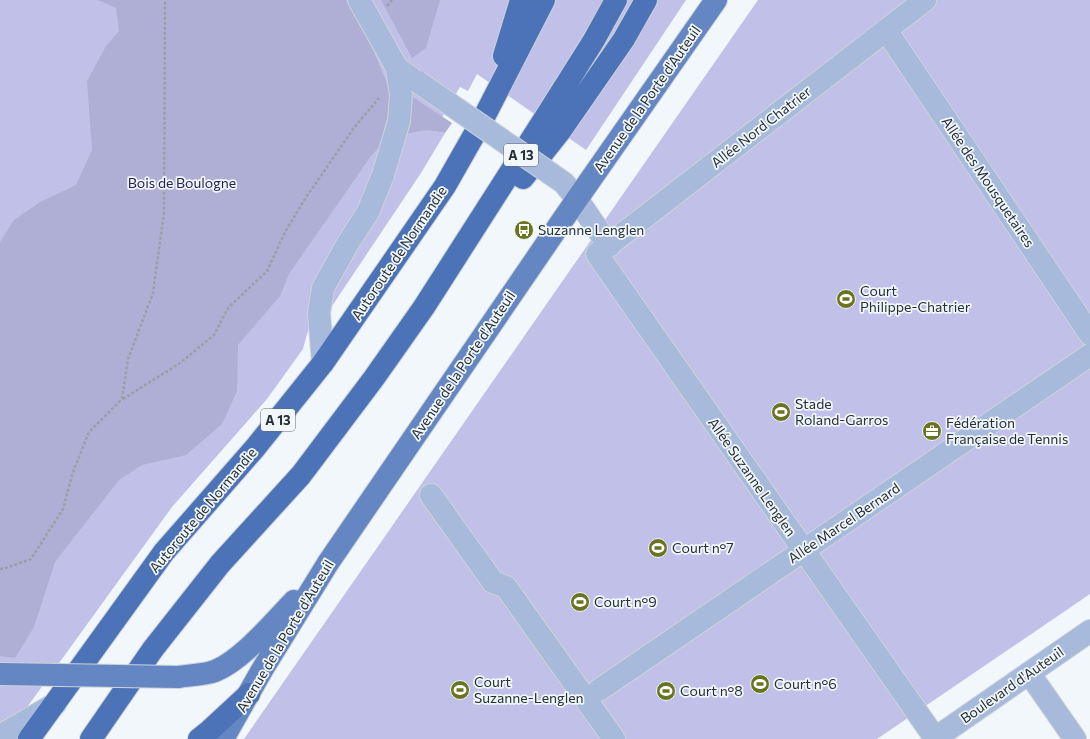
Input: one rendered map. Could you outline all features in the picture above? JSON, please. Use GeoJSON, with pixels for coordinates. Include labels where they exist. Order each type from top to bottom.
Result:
{"type":"FeatureCollection","features":[{"type":"Feature","properties":{"kind":"highway"},"geometry":{"type":"LineString","coordinates":[[482,121],[499,73],[521,0]]}},
{"type":"Feature","properties":{"kind":"highway","name":"A 13"},"geometry":{"type":"LineString","coordinates":[[482,121],[544,0]]}},
{"type":"Feature","properties":{"kind":"highway","name":"A 13"},"geometry":{"type":"LineString","coordinates":[[91,739],[154,649],[220,564],[301,475],[374,378],[424,307],[594,40],[616,0]]}},
{"type":"Feature","properties":{"kind":"highway"},"geometry":{"type":"LineString","coordinates":[[424,307],[561,130],[624,39],[646,0]]}},
{"type":"Feature","properties":{"kind":"highway","name":"Autoroute de Normandie"},"geometry":{"type":"LineString","coordinates":[[30,739],[164,552],[255,448],[323,363],[446,186],[482,121]]}},
{"type":"Feature","properties":{"kind":"highway"},"geometry":{"type":"LineString","coordinates":[[199,739],[249,694]]}},
{"type":"Feature","properties":{"kind":"main road","name":"Avenue de la Porte d'Auteuil"},"geometry":{"type":"LineString","coordinates":[[223,739],[262,670],[328,563],[577,199],[716,0]]}},
{"type":"Feature","properties":{"kind":"main road"},"geometry":{"type":"LineString","coordinates":[[0,674],[178,676],[214,671],[234,660],[276,620],[328,563]]}},
{"type":"Feature","properties":{"kind":"street"},"geometry":{"type":"LineString","coordinates":[[323,363],[319,313],[323,288],[348,243],[368,212],[383,175],[399,121],[401,94],[397,68],[359,0]]}},
{"type":"Feature","properties":{"kind":"street","name":"Allée Nord Chatrier"},"geometry":{"type":"LineString","coordinates":[[603,250],[925,0]]}},
{"type":"Feature","properties":{"kind":"street","name":"Allée des Mousquetaires"},"geometry":{"type":"LineString","coordinates":[[886,30],[1090,334]]}},
{"type":"Feature","properties":{"kind":"street","name":"Allée Suzanne Lenglen"},"geometry":{"type":"LineString","coordinates":[[397,68],[564,182],[577,199],[603,250],[804,551],[934,738]]}},
{"type":"Feature","properties":{"kind":"street","name":"Allée Marcel Bernard"},"geometry":{"type":"LineString","coordinates":[[599,690],[1090,355]]}},
{"type":"Feature","properties":{"kind":"street"},"geometry":{"type":"LineString","coordinates":[[431,495],[493,582],[506,587],[614,739]]}},
{"type":"Feature","properties":{"kind":"street","name":"Boulevard d'Auteuil"},"geometry":{"type":"LineString","coordinates":[[934,738],[1090,631]]}},
{"type":"Feature","properties":{"kind":"street"},"geometry":{"type":"LineString","coordinates":[[1029,673],[1075,739]]}},
{"type":"Feature","properties":{"kind":"street"},"geometry":{"type":"LineString","coordinates":[[0,736],[54,704]]}},
{"type":"Feature","properties":{"kind":"path"},"geometry":{"type":"LineString","coordinates":[[122,400],[128,359],[153,292],[164,212],[165,0]]}},
{"type":"Feature","properties":{"kind":"path"},"geometry":{"type":"LineString","coordinates":[[0,569],[31,559],[62,509],[72,472],[89,432],[122,400],[180,363],[214,335],[228,308],[267,271],[285,232],[303,202],[353,129],[383,94],[397,68]]}},
{"type":"Feature","properties":{"kind":"green space","name":"Bois de Boulogne"},"geometry":{"type":"Polygon","coordinates":[[[0,0],[686,0],[586,150],[477,74],[468,91],[460,87],[434,131],[445,133],[421,173],[332,306],[328,308],[309,327],[303,349],[267,399],[172,507],[4,739],[0,739],[0,0]]]}},
{"type":"Feature","properties":{"kind":"green space","name":"Bois de Boulogne"},"geometry":{"type":"Polygon","coordinates":[[[98,0],[346,0],[365,31],[393,97],[386,140],[371,156],[289,274],[280,296],[238,345],[237,391],[222,424],[186,455],[142,465],[119,480],[55,562],[34,627],[15,658],[0,656],[0,242],[14,220],[40,202],[76,185],[92,150],[87,81],[106,46],[119,31],[116,8],[98,0]]]}},
{"type":"Feature","properties":{"kind":"green space"},"geometry":{"type":"Polygon","coordinates":[[[381,0],[440,0],[426,48],[412,58],[381,0]]]}},
{"type":"Feature","properties":{"kind":"green space","name":"Stade Roland-Garros"},"geometry":{"type":"Polygon","coordinates":[[[758,0],[1090,0],[1090,594],[877,739],[244,739],[758,0]]]}},
{"type":"Feature","properties":{"kind":"green space"},"geometry":{"type":"Polygon","coordinates":[[[405,92],[452,123],[445,133],[427,130],[404,134],[405,92]]]}},
{"type":"Feature","properties":{"kind":"place","name":"Suzanne Lenglen"},"geometry":{"type":"Point","coordinates":[524,230]}},
{"type":"Feature","properties":{"kind":"place","name":"Court Philippe-Chatrier"},"geometry":{"type":"Point","coordinates":[846,299]}},
{"type":"Feature","properties":{"kind":"place","name":"Stade Roland-Garros"},"geometry":{"type":"Point","coordinates":[781,412]}},
{"type":"Feature","properties":{"kind":"place","name":"Fédération Française de Tennis"},"geometry":{"type":"Point","coordinates":[932,431]}},
{"type":"Feature","properties":{"kind":"place","name":"Court n°7"},"geometry":{"type":"Point","coordinates":[658,548]}},
{"type":"Feature","properties":{"kind":"place","name":"Court n°9"},"geometry":{"type":"Point","coordinates":[580,602]}},
{"type":"Feature","properties":{"kind":"place","name":"Court n°6"},"geometry":{"type":"Point","coordinates":[760,684]}},
{"type":"Feature","properties":{"kind":"place","name":"Court Suzanne-Lenglen"},"geometry":{"type":"Point","coordinates":[460,690]}},
{"type":"Feature","properties":{"kind":"place","name":"Court n°8"},"geometry":{"type":"Point","coordinates":[666,691]}}]}
